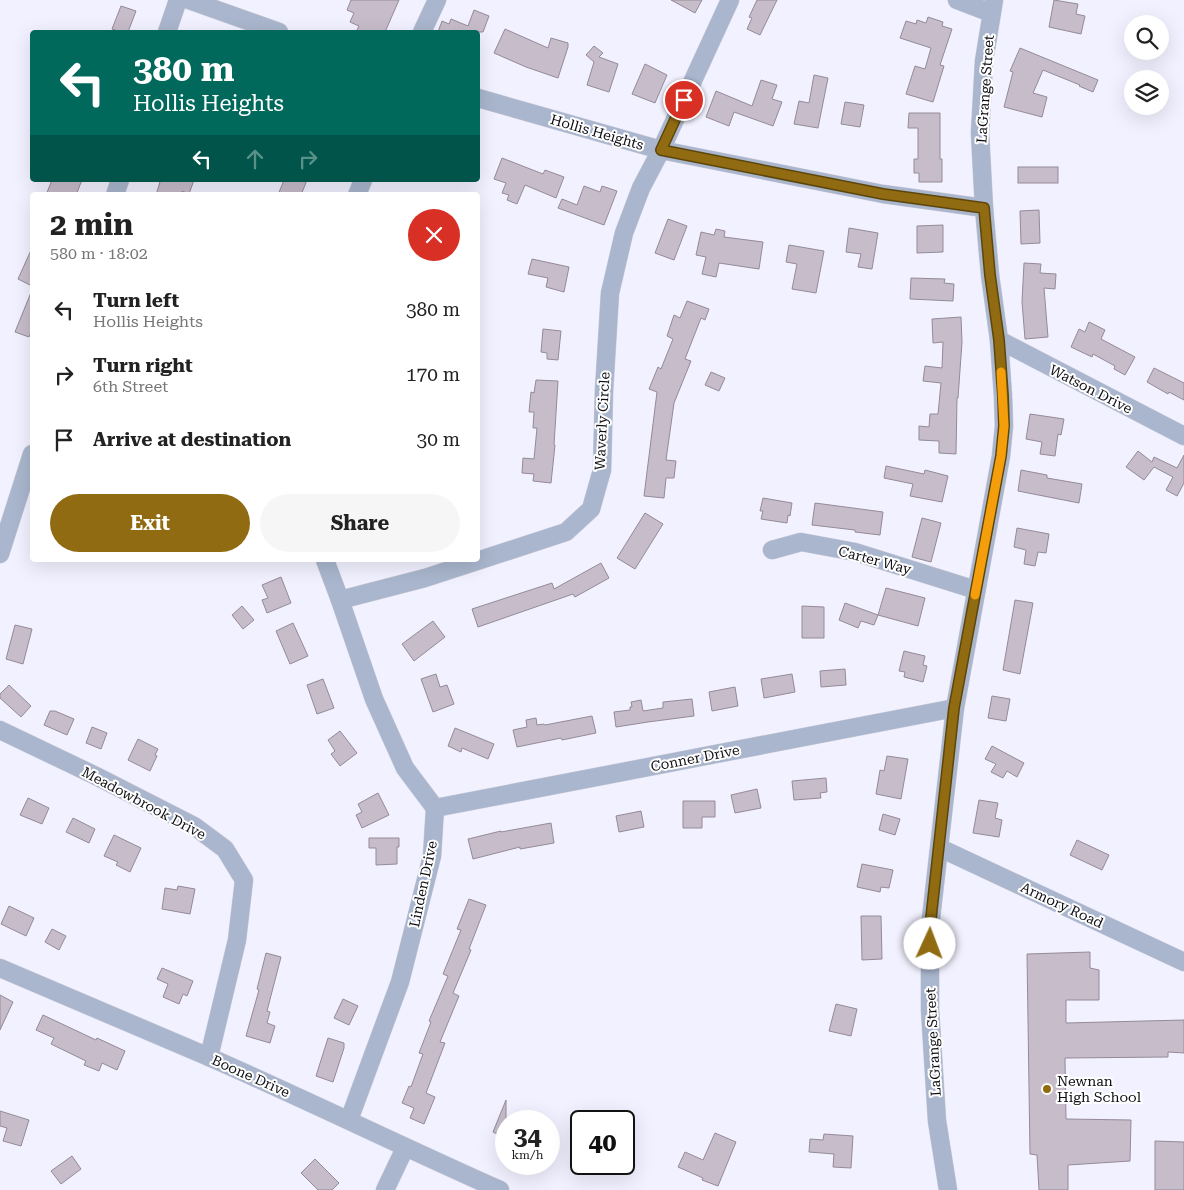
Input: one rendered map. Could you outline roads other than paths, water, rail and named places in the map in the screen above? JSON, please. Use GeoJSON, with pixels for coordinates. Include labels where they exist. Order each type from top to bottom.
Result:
{"type":"FeatureCollection","features":[{"type":"Feature","properties":{"kind":"street"},"geometry":{"type":"LineString","coordinates":[[168,30],[178,0]]}},
{"type":"Feature","properties":{"kind":"street"},"geometry":{"type":"LineString","coordinates":[[189,0],[273,30]]}},
{"type":"Feature","properties":{"kind":"street"},"geometry":{"type":"LineString","coordinates":[[423,30],[437,0]]}},
{"type":"Feature","properties":{"kind":"street","name":"Waverly Circle"},"geometry":{"type":"LineString","coordinates":[[480,560],[566,532],[590,509],[602,470],[604,391],[610,294],[624,233],[642,188],[730,0]]}},
{"type":"Feature","properties":{"kind":"street"},"geometry":{"type":"LineString","coordinates":[[957,0],[992,6]]}},
{"type":"Feature","properties":{"kind":"street","name":"LaGrange Street"},"geometry":{"type":"LineString","coordinates":[[948,1190],[937,1121],[930,1010],[930,927],[954,708],[1001,456],[1004,426],[999,340],[990,275],[984,208],[980,132],[984,61],[992,6]]}},
{"type":"Feature","properties":{"kind":"street","name":"Hollis Heights"},"geometry":{"type":"LineString","coordinates":[[480,99],[661,150],[883,194],[984,208]]}},
{"type":"Feature","properties":{"kind":"street","name":"Watson Drive"},"geometry":{"type":"LineString","coordinates":[[999,340],[1184,436]]}},
{"type":"Feature","properties":{"kind":"street"},"geometry":{"type":"LineString","coordinates":[[0,554],[30,460]]}},
{"type":"Feature","properties":{"kind":"street","name":"Carter Way"},"geometry":{"type":"LineString","coordinates":[[772,550],[801,542],[856,552],[976,590]]}},
{"type":"Feature","properties":{"kind":"street"},"geometry":{"type":"LineString","coordinates":[[325,562],[374,699],[405,768],[435,808]]}},
{"type":"Feature","properties":{"kind":"street","name":"Waverly Circle"},"geometry":{"type":"LineString","coordinates":[[340,600],[424,578],[473,562]]}},
{"type":"Feature","properties":{"kind":"street","name":"Conner Drive"},"geometry":{"type":"LineString","coordinates":[[435,808],[954,708]]}},
{"type":"Feature","properties":{"kind":"street","name":"Meadowbrook Drive"},"geometry":{"type":"LineString","coordinates":[[0,730],[194,826],[225,848],[244,880],[238,940],[209,1057]]}},
{"type":"Feature","properties":{"kind":"street","name":"Linden Drive"},"geometry":{"type":"LineString","coordinates":[[349,1120],[400,982],[432,856],[435,808]]}},
{"type":"Feature","properties":{"kind":"street","name":"Armory Road"},"geometry":{"type":"LineString","coordinates":[[940,848],[1184,962]]}},
{"type":"Feature","properties":{"kind":"street","name":"Boone Drive"},"geometry":{"type":"LineString","coordinates":[[0,968],[209,1057],[500,1190]]}},
{"type":"Feature","properties":{"kind":"street"},"geometry":{"type":"LineString","coordinates":[[386,1190],[405,1148]]}},
{"type":"Feature","properties":{"kind":"place","name":"Newnan High School"},"geometry":{"type":"Point","coordinates":[1047,1089]}}]}
